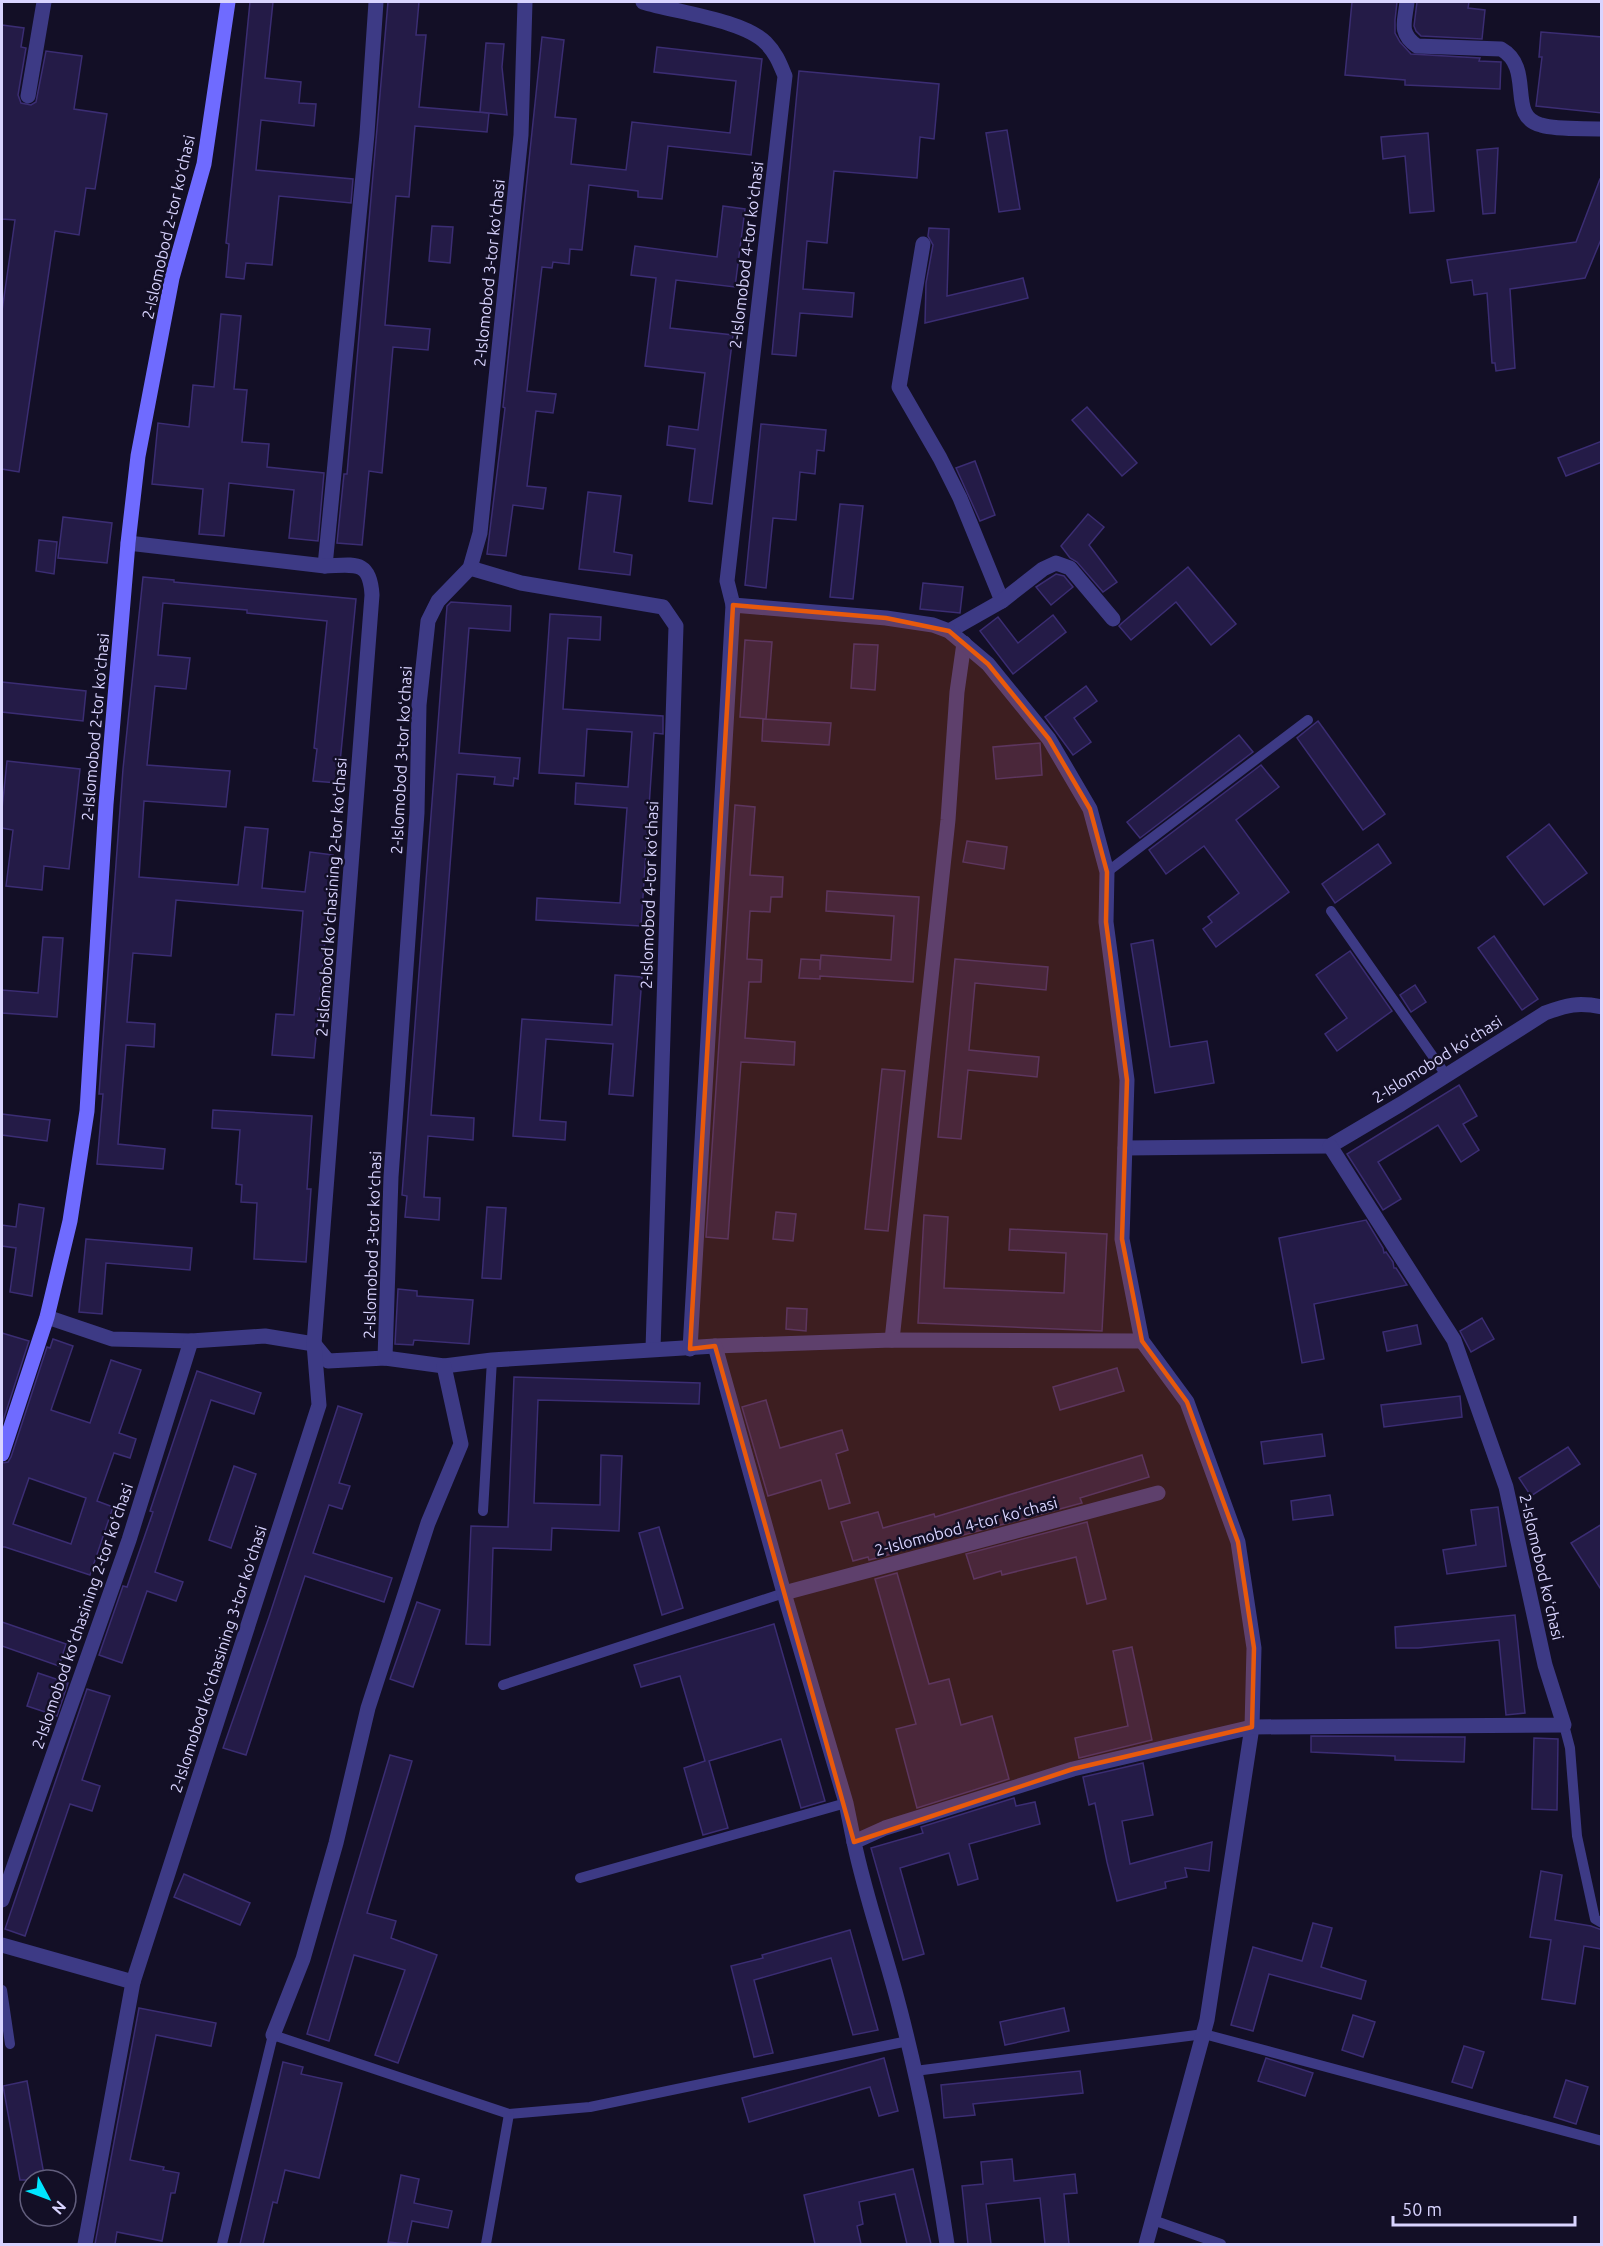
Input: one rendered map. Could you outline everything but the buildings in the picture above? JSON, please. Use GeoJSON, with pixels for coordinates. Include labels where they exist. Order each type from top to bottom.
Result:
{"type":"FeatureCollection","features":[{"type":"Feature","properties":{"kind":"street"},"geometry":{"type":"LineString","coordinates":[[28,96],[44,2]]}},
{"type":"Feature","properties":{"kind":"street","name":"2-Islomobod 2-tor koʻchasi"},"geometry":{"type":"LineString","coordinates":[[2,1454],[47,1317],[70,1221],[87,1111],[106,804],[128,543],[138,456],[172,278],[204,164],[228,2]]}},
{"type":"Feature","properties":{"kind":"street"},"geometry":{"type":"LineString","coordinates":[[325,566],[367,134],[376,2]]}},
{"type":"Feature","properties":{"kind":"street","name":"2-Islomobod 3-tor koʻchasi"},"geometry":{"type":"LineString","coordinates":[[386,1358],[391,1177],[417,813],[419,705],[429,621],[438,601],[470,568],[480,532],[521,135],[525,2]]}},
{"type":"Feature","properties":{"kind":"street","name":"2-Islomobod 4-tor koʻchasi"},"geometry":{"type":"LineString","coordinates":[[643,2],[742,28],[764,41],[776,55],[785,76],[727,581],[733,605],[690,1349]]}},
{"type":"Feature","properties":{"kind":"street"},"geometry":{"type":"LineString","coordinates":[[1407,2],[1404,33],[1408,40],[1417,46],[1501,49],[1511,55],[1519,73],[1523,112],[1530,121],[1541,126],[1602,129]]}},
{"type":"Feature","properties":{"kind":"street"},"geometry":{"type":"LineString","coordinates":[[923,244],[899,387],[960,498],[1002,601]]}},
{"type":"Feature","properties":{"kind":"street","name":"2-Islomobod koʻchasining 2-tor koʻchasi"},"geometry":{"type":"LineString","coordinates":[[128,543],[325,566],[357,565],[371,578],[372,595],[314,1344]]}},
{"type":"Feature","properties":{"kind":"street"},"geometry":{"type":"LineString","coordinates":[[949,631],[1002,601],[1043,569],[1056,563],[1070,568],[1113,619]]}},
{"type":"Feature","properties":{"kind":"street","name":"2-Islomobod 4-tor koʻchasi"},"geometry":{"type":"LineString","coordinates":[[470,568],[521,583],[663,607],[676,626],[653,1349]]}},
{"type":"Feature","properties":{"kind":"street"},"geometry":{"type":"LineString","coordinates":[[733,605],[886,618],[933,625],[949,631],[988,664],[1049,739],[1090,809],[1107,872],[1106,922],[1127,1080],[1122,1239],[1142,1341],[1187,1402],[1238,1542],[1254,1648],[1252,1727],[1204,2034],[1146,2244]]}},
{"type":"Feature","properties":{"kind":"street"},"geometry":{"type":"LineString","coordinates":[[892,1340],[946,844],[957,692],[964,642]]}},
{"type":"Feature","properties":{"kind":"street","name":"2-Islomobod koʻchasi"},"geometry":{"type":"LineString","coordinates":[[1564,1725],[1545,1665],[1506,1487],[1454,1340],[1330,1146],[1545,1013],[1564,1005],[1583,1003],[1602,1007]]}},
{"type":"Feature","properties":{"kind":"street"},"geometry":{"type":"LineString","coordinates":[[1125,1148],[1330,1146]]}},
{"type":"Feature","properties":{"kind":"street"},"geometry":{"type":"LineString","coordinates":[[47,1317],[112,1339],[191,1341],[265,1336],[314,1344]]}},
{"type":"Feature","properties":{"kind":"street"},"geometry":{"type":"LineString","coordinates":[[653,1349],[892,1340],[1142,1341]]}},
{"type":"Feature","properties":{"kind":"street","name":"2-Islomobod koʻchasining 2-tor koʻchasi"},"geometry":{"type":"LineString","coordinates":[[2,1900],[129,1540],[191,1341]]}},
{"type":"Feature","properties":{"kind":"street","name":"2-Islomobod 3-tor koʻchasi"},"geometry":{"type":"LineString","coordinates":[[314,1344],[328,1361],[386,1358],[444,1366],[492,1360],[653,1349]]}},
{"type":"Feature","properties":{"kind":"street","name":"2-Islomobod koʻchasining 3-tor koʻchasi"},"geometry":{"type":"LineString","coordinates":[[85,2244],[133,1982],[319,1405],[314,1344]]}},
{"type":"Feature","properties":{"kind":"street"},"geometry":{"type":"LineString","coordinates":[[715,1346],[846,1803],[863,1885],[908,2040],[934,2157],[947,2244]]}},
{"type":"Feature","properties":{"kind":"street"},"geometry":{"type":"LineString","coordinates":[[273,2035],[303,1959],[336,1844],[375,1686],[428,1523],[462,1444],[444,1366]]}},
{"type":"Feature","properties":{"kind":"street","name":"2-Islomobod 4-tor koʻchasi"},"geometry":{"type":"LineString","coordinates":[[784,1593],[1158,1493]]}},
{"type":"Feature","properties":{"kind":"street"},"geometry":{"type":"LineString","coordinates":[[854,1842],[885,1828],[1073,1769],[1252,1727],[1564,1725]]}},
{"type":"Feature","properties":{"kind":"street"},"geometry":{"type":"LineString","coordinates":[[2,1945],[133,1982]]}},
{"type":"Feature","properties":{"kind":"lane"},"geometry":{"type":"LineString","coordinates":[[1107,872],[1308,720]]}},
{"type":"Feature","properties":{"kind":"lane"},"geometry":{"type":"LineString","coordinates":[[1331,911],[1446,1075]]}},
{"type":"Feature","properties":{"kind":"lane"},"geometry":{"type":"LineString","coordinates":[[483,1511],[492,1360]]}},
{"type":"Feature","properties":{"kind":"lane"},"geometry":{"type":"LineString","coordinates":[[502,1685],[784,1593]]}},
{"type":"Feature","properties":{"kind":"lane"},"geometry":{"type":"LineString","coordinates":[[1564,1725],[1570,1748],[1577,1836],[1595,1919],[1602,1923]]}},
{"type":"Feature","properties":{"kind":"lane"},"geometry":{"type":"LineString","coordinates":[[580,1878],[846,1803]]}},
{"type":"Feature","properties":{"kind":"lane"},"geometry":{"type":"LineString","coordinates":[[2,1990],[10,2044]]}},
{"type":"Feature","properties":{"kind":"lane"},"geometry":{"type":"LineString","coordinates":[[915,2071],[1204,2034],[1602,2141]]}},
{"type":"Feature","properties":{"kind":"lane"},"geometry":{"type":"LineString","coordinates":[[222,2244],[273,2035],[509,2114],[590,2108],[908,2040]]}},
{"type":"Feature","properties":{"kind":"lane"},"geometry":{"type":"LineString","coordinates":[[486,2244],[509,2114]]}},
{"type":"Feature","properties":{"kind":"lane"},"geometry":{"type":"LineString","coordinates":[[1153,2220],[1221,2244]]}},
{"type":"Feature","properties":{"kind":"highlighted area"},"geometry":{"type":"Polygon","coordinates":[[[733,605],[886,618],[949,631],[988,664],[1049,739],[1090,809],[1107,872],[1106,922],[1127,1080],[1122,1239],[1142,1341],[1187,1402],[1238,1542],[1254,1648],[1252,1727],[1073,1769],[854,1842],[715,1346],[690,1349],[733,605]]]}}]}
